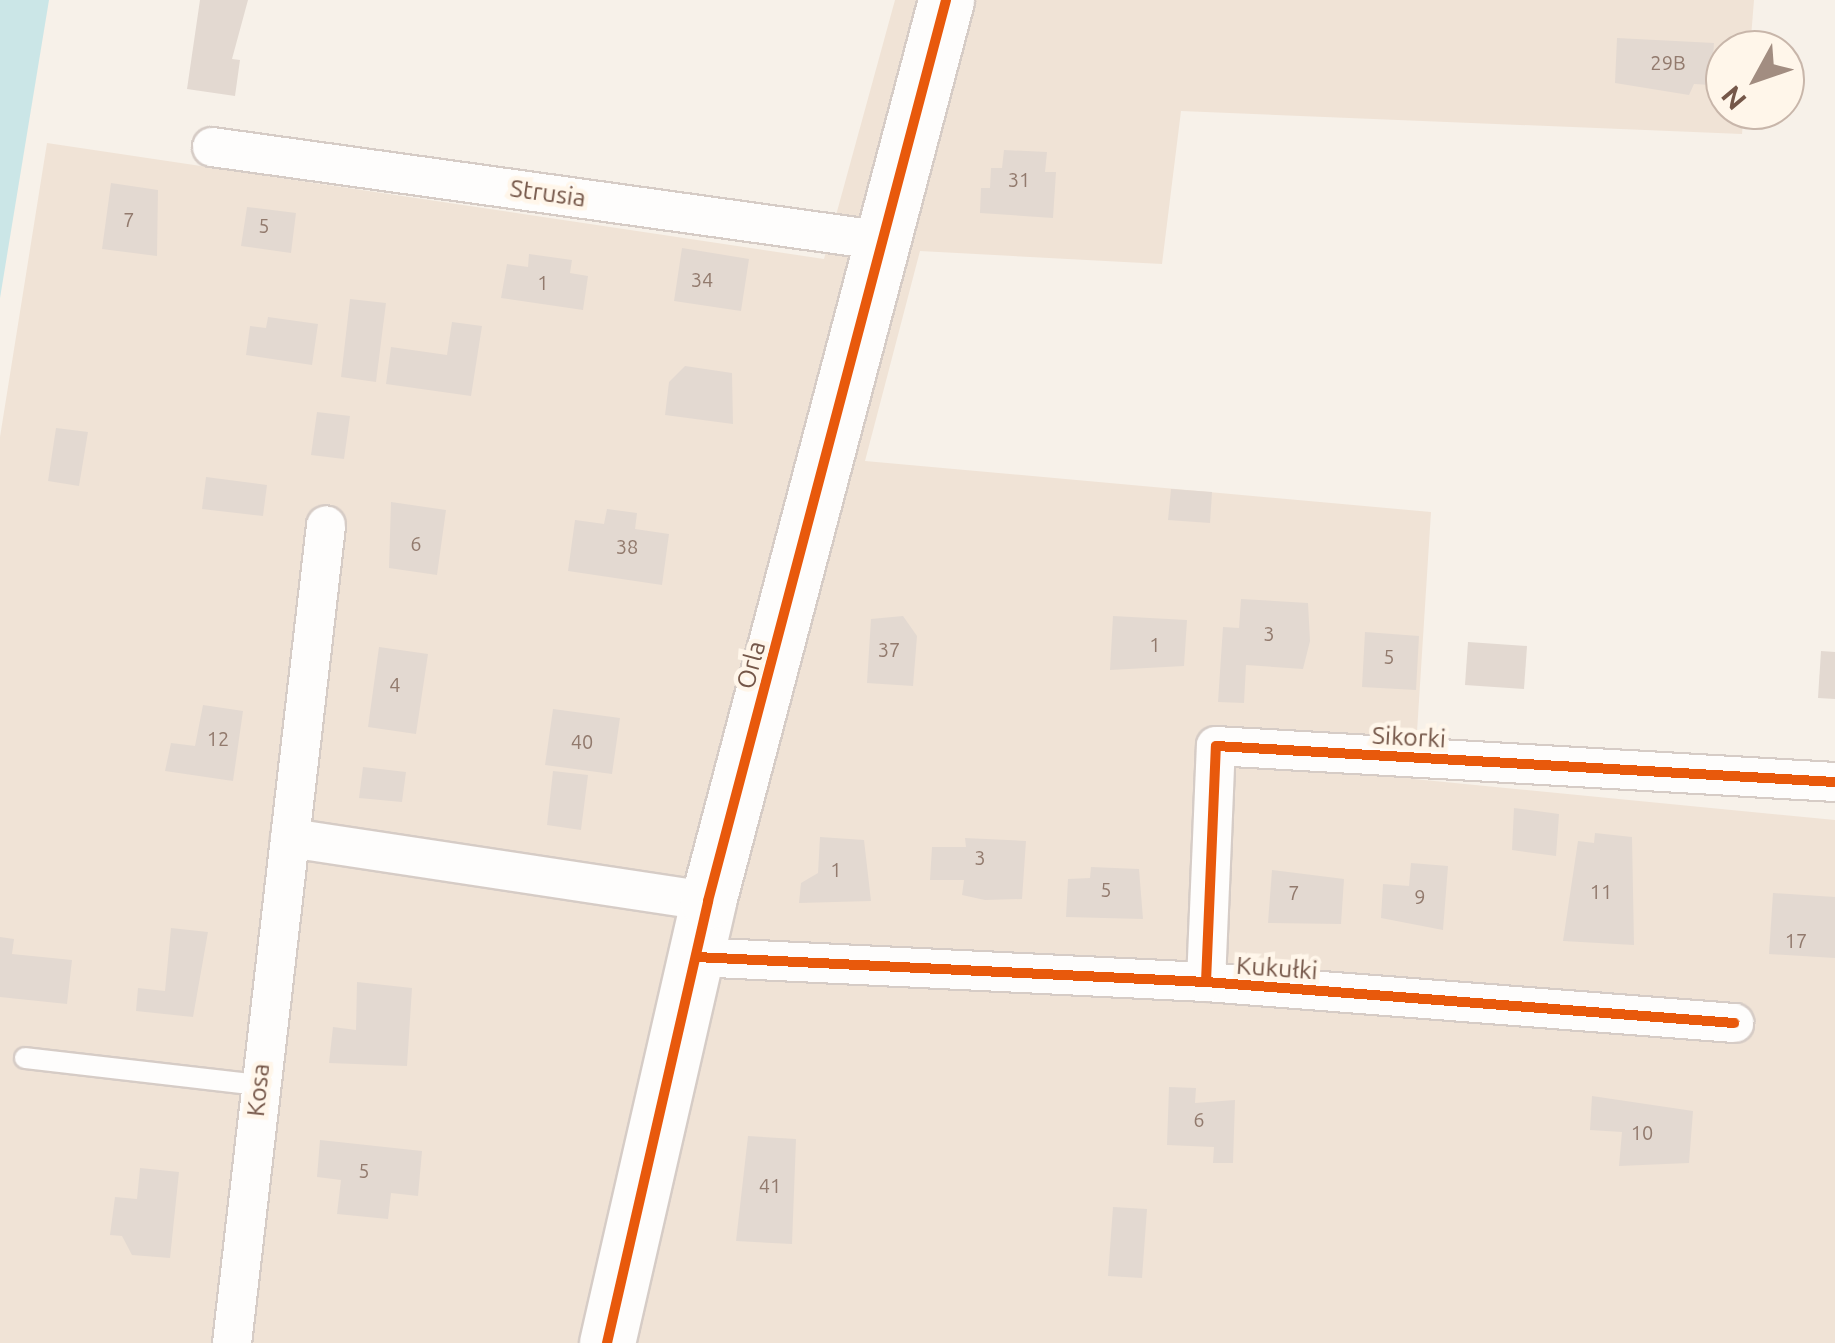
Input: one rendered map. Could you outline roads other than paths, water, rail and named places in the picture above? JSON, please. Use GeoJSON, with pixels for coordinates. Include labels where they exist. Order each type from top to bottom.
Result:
{"type":"FeatureCollection","features":[{"type":"Feature","properties":{"kind":"street","name":"Orla"},"geometry":{"type":"LineString","coordinates":[[608,1343],[708,900],[946,0]]}},
{"type":"Feature","properties":{"kind":"street","name":"Strusia"},"geometry":{"type":"LineString","coordinates":[[212,148],[884,241]]}},
{"type":"Feature","properties":{"kind":"street","name":"Kosa"},"geometry":{"type":"LineString","coordinates":[[232,1343],[258,1085],[326,525]]}},
{"type":"Feature","properties":{"kind":"street","name":"Sikorki"},"geometry":{"type":"LineString","coordinates":[[1206,982],[1216,746],[1835,782]]}},
{"type":"Feature","properties":{"kind":"street"},"geometry":{"type":"LineString","coordinates":[[290,838],[708,900]]}},
{"type":"Feature","properties":{"kind":"street","name":"Kukułki"},"geometry":{"type":"LineString","coordinates":[[696,958],[1206,982],[1734,1023]]}},
{"type":"Feature","properties":{"kind":"lane"},"geometry":{"type":"LineString","coordinates":[[24,1058],[258,1085]]}},
{"type":"Feature","properties":{"kind":"water"},"geometry":{"type":"Polygon","coordinates":[[[0,0],[49,0],[0,298],[0,0]]]}}]}
